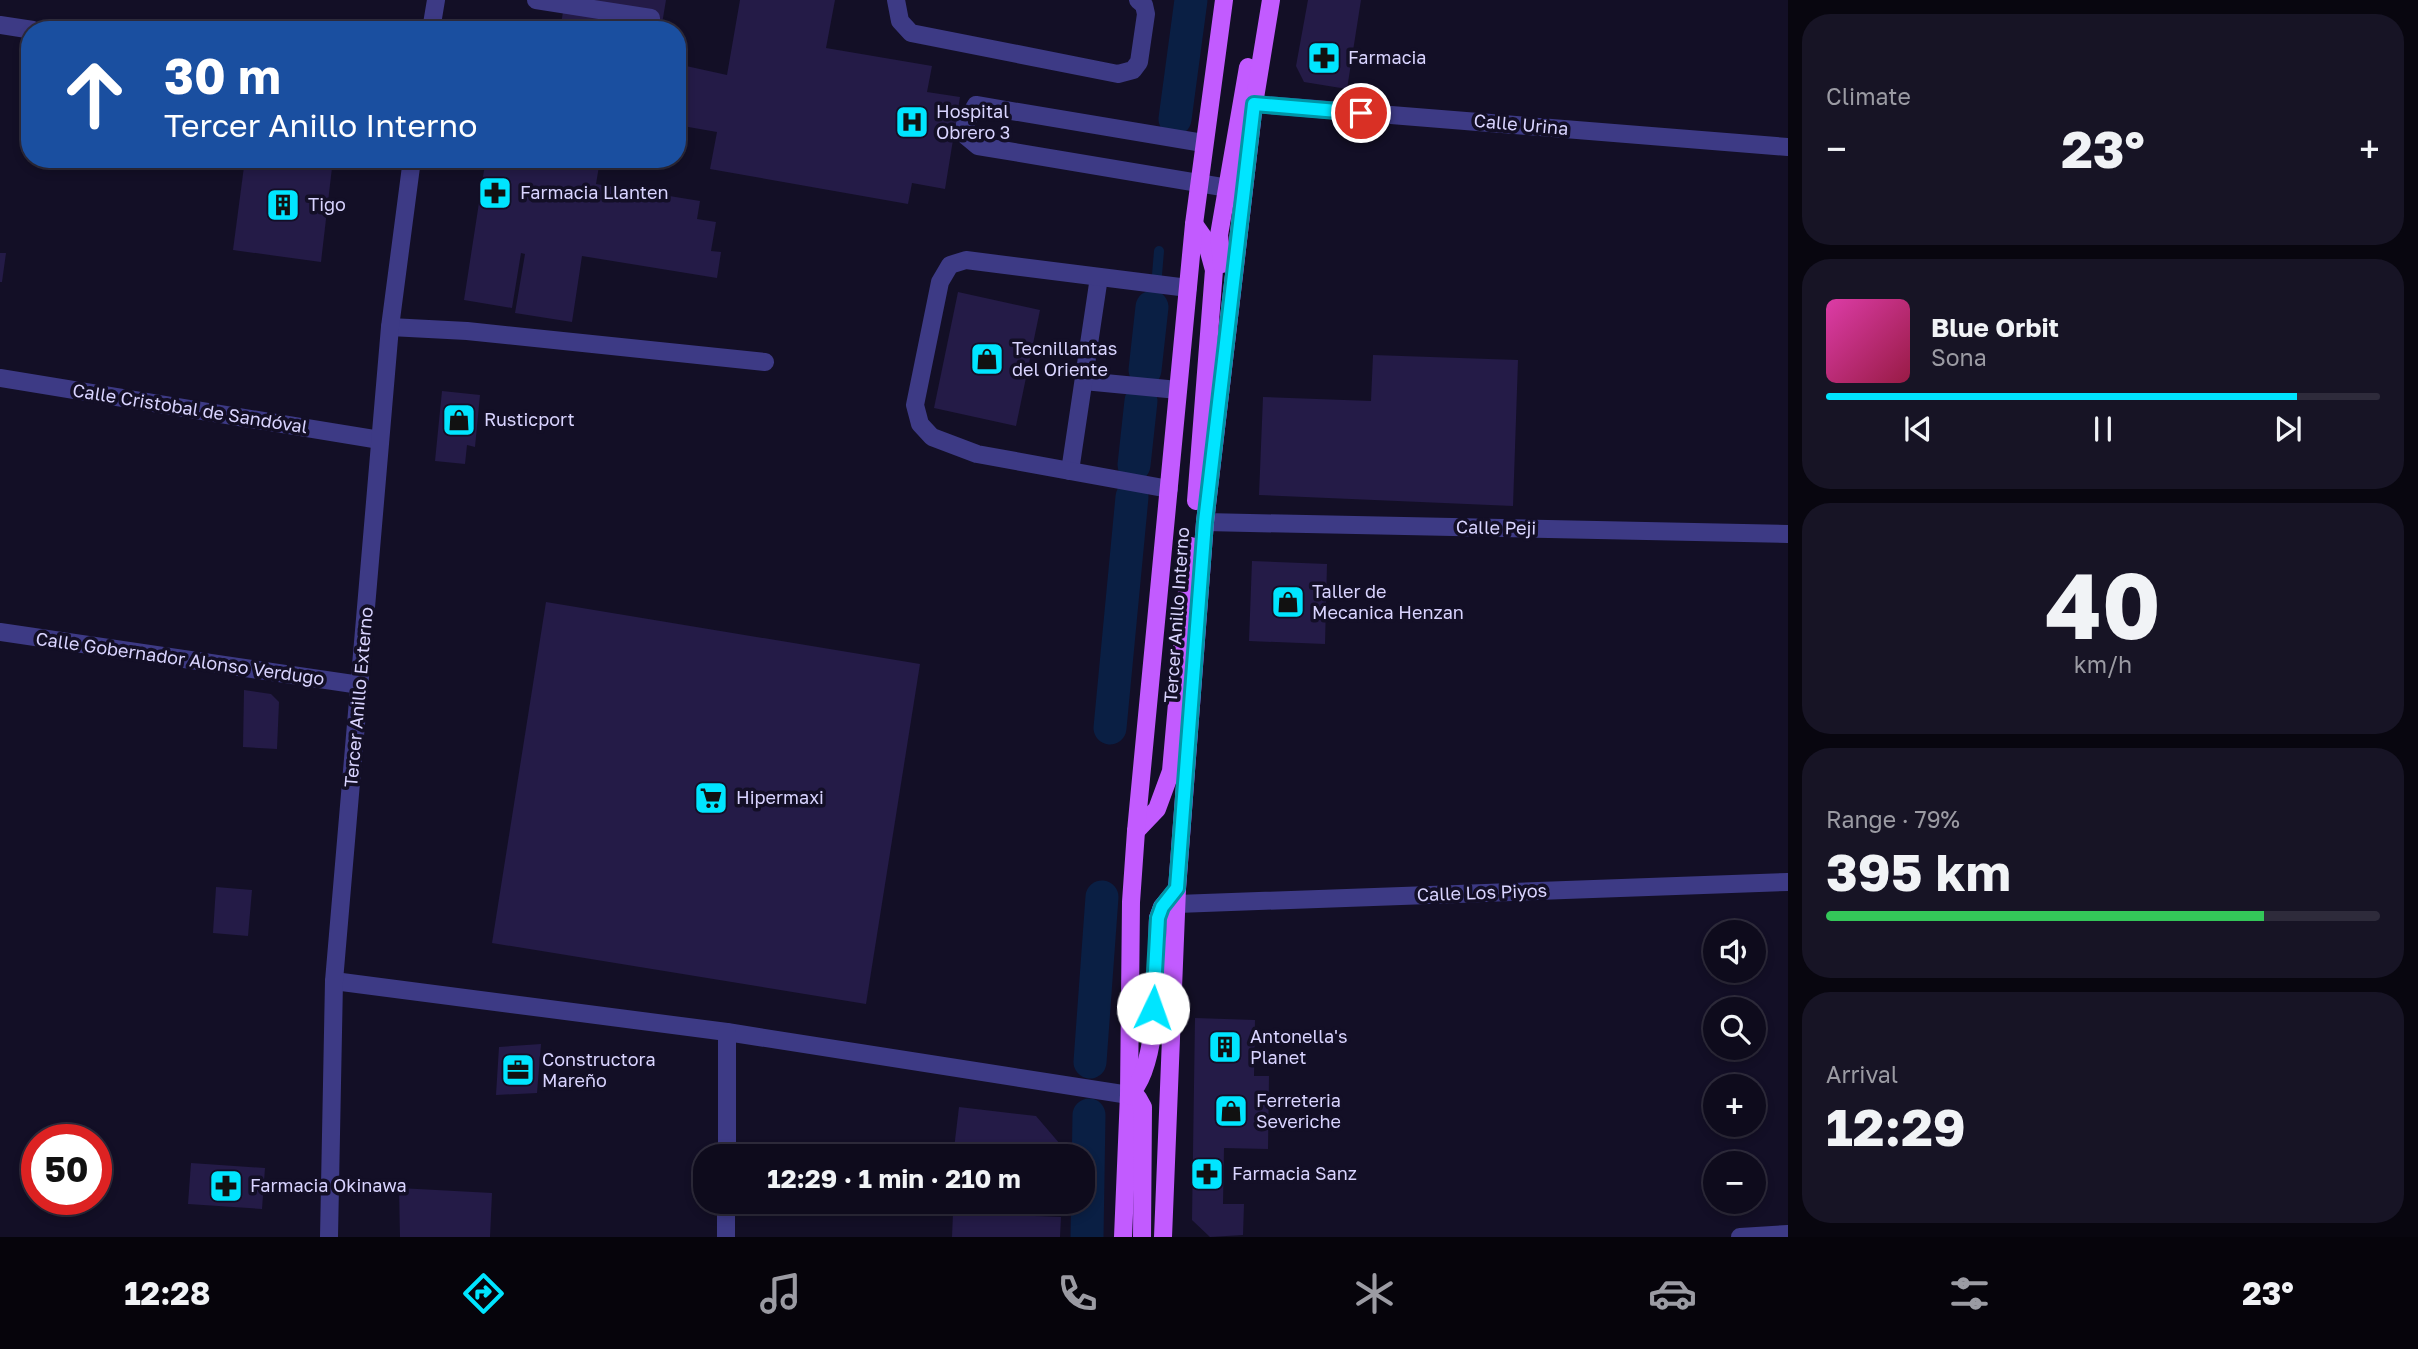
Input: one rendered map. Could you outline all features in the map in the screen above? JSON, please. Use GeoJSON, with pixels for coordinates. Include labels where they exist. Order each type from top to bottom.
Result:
{"type":"FeatureCollection","features":[{"type":"Feature","properties":{"kind":"main road","name":"Tercer Anillo Interno"},"geometry":{"type":"LineString","coordinates":[[1123,1237],[1129,1095],[1131,902],[1136,831],[1194,224],[1224,0]]}},
{"type":"Feature","properties":{"kind":"main road"},"geometry":{"type":"LineString","coordinates":[[1236,189],[1259,0]]}},
{"type":"Feature","properties":{"kind":"main road","name":"Tercer Anillo Interno"},"geometry":{"type":"LineString","coordinates":[[1163,1237],[1177,896],[1205,522],[1232,290],[1236,189],[1254,104],[1271,0]]}},
{"type":"Feature","properties":{"kind":"main road"},"geometry":{"type":"LineString","coordinates":[[1136,831],[1157,809],[1171,771],[1192,541],[1205,522],[1196,505],[1214,270],[1206,241],[1194,224]]}},
{"type":"Feature","properties":{"kind":"main road"},"geometry":{"type":"LineString","coordinates":[[1142,1237],[1143,1107],[1138,1098],[1129,1095],[1146,1071],[1151,1045],[1158,918],[1162,907],[1177,896]]}},
{"type":"Feature","properties":{"kind":"street"},"geometry":{"type":"LineString","coordinates":[[432,21],[436,0]]}},
{"type":"Feature","properties":{"kind":"street"},"geometry":{"type":"LineString","coordinates":[[536,0],[651,18]]}},
{"type":"Feature","properties":{"kind":"street"},"geometry":{"type":"LineString","coordinates":[[896,0],[900,21],[911,33],[1118,74],[1133,70],[1139,62],[1146,14],[1144,5],[1138,0]]}},
{"type":"Feature","properties":{"kind":"street"},"geometry":{"type":"LineString","coordinates":[[0,25],[21,28]]}},
{"type":"Feature","properties":{"kind":"street","name":"Calle Urina"},"geometry":{"type":"LineString","coordinates":[[1254,104],[1788,147]]}},
{"type":"Feature","properties":{"kind":"street"},"geometry":{"type":"LineString","coordinates":[[1203,143],[976,105],[965,124],[966,136],[978,146],[1236,189]]}},
{"type":"Feature","properties":{"kind":"street","name":"Tercer Anillo Externo"},"geometry":{"type":"LineString","coordinates":[[329,1237],[334,981],[390,327],[411,168]]}},
{"type":"Feature","properties":{"kind":"street"},"geometry":{"type":"LineString","coordinates":[[1169,489],[976,454],[932,437],[920,424],[915,405],[940,282],[950,265],[966,260],[1188,288]]}},
{"type":"Feature","properties":{"kind":"street"},"geometry":{"type":"LineString","coordinates":[[1070,471],[1099,277]]}},
{"type":"Feature","properties":{"kind":"street"},"geometry":{"type":"LineString","coordinates":[[390,327],[467,331],[765,362]]}},
{"type":"Feature","properties":{"kind":"street","name":"Calle Cristobal de Sandóval"},"geometry":{"type":"LineString","coordinates":[[0,378],[380,440]]}},
{"type":"Feature","properties":{"kind":"street"},"geometry":{"type":"LineString","coordinates":[[1084,382],[1178,390]]}},
{"type":"Feature","properties":{"kind":"street","name":"Calle Peji"},"geometry":{"type":"LineString","coordinates":[[1205,522],[1788,534]]}},
{"type":"Feature","properties":{"kind":"street","name":"Calle Gobernador Alonso Verdugo"},"geometry":{"type":"LineString","coordinates":[[0,632],[360,685]]}},
{"type":"Feature","properties":{"kind":"street","name":"Calle Los Piyos"},"geometry":{"type":"LineString","coordinates":[[1177,896],[1788,881]]}},
{"type":"Feature","properties":{"kind":"street"},"geometry":{"type":"LineString","coordinates":[[334,981],[727,1032],[1129,1095]]}},
{"type":"Feature","properties":{"kind":"street"},"geometry":{"type":"LineString","coordinates":[[727,1032],[727,1144]]}},
{"type":"Feature","properties":{"kind":"street"},"geometry":{"type":"LineString","coordinates":[[726,1214],[726,1237]]}},
{"type":"Feature","properties":{"kind":"street"},"geometry":{"type":"LineString","coordinates":[[1740,1237],[1788,1234]]}},
{"type":"Feature","properties":{"kind":"building"},"geometry":{"type":"Polygon","coordinates":[[[565,0],[666,0],[662,21],[562,21],[565,0]]]}},
{"type":"Feature","properties":{"kind":"building"},"geometry":{"type":"Polygon","coordinates":[[[740,0],[835,0],[826,48],[932,66],[927,92],[960,97],[945,189],[912,183],[908,204],[710,169],[717,132],[686,127],[686,66],[727,75],[740,0]]]}},
{"type":"Feature","properties":{"kind":"building"},"geometry":{"type":"Polygon","coordinates":[[[1308,0],[1361,0],[1347,89],[1304,82],[1296,66],[1308,0]]]}},
{"type":"Feature","properties":{"kind":"building","name":"Tigo"},"geometry":{"type":"Polygon","coordinates":[[[244,168],[332,168],[321,262],[233,250],[244,168]]]}},
{"type":"Feature","properties":{"kind":"building"},"geometry":{"type":"Polygon","coordinates":[[[484,168],[599,168],[596,184],[700,201],[697,219],[716,222],[711,251],[721,252],[717,278],[582,256],[572,322],[515,313],[525,254],[521,253],[512,308],[464,300],[484,168]]]}},
{"type":"Feature","properties":{"kind":"building"},"geometry":{"type":"Polygon","coordinates":[[[0,253],[6,253],[2,282],[0,282],[0,253]]]}},
{"type":"Feature","properties":{"kind":"building","name":"Tecnillantas del Oriente"},"geometry":{"type":"Polygon","coordinates":[[[958,292],[1040,310],[1016,426],[934,408],[958,292]]]}},
{"type":"Feature","properties":{"kind":"building"},"geometry":{"type":"Polygon","coordinates":[[[1373,355],[1518,360],[1513,506],[1259,495],[1263,397],[1371,401],[1373,355]]]}},
{"type":"Feature","properties":{"kind":"building","name":"Rusticport"},"geometry":{"type":"Polygon","coordinates":[[[442,391],[480,395],[475,447],[467,445],[465,464],[435,461],[442,391]]]}},
{"type":"Feature","properties":{"kind":"building","name":"Taller de Mecanica Henzan"},"geometry":{"type":"Polygon","coordinates":[[[1252,561],[1327,564],[1325,644],[1249,641],[1252,561]]]}},
{"type":"Feature","properties":{"kind":"building"},"geometry":{"type":"Polygon","coordinates":[[[546,602],[920,664],[866,1004],[492,943],[546,602]]]}},
{"type":"Feature","properties":{"kind":"building"},"geometry":{"type":"Polygon","coordinates":[[[244,690],[271,694],[279,702],[277,749],[243,747],[244,690]]]}},
{"type":"Feature","properties":{"kind":"building"},"geometry":{"type":"Polygon","coordinates":[[[216,887],[252,890],[248,936],[213,933],[216,887]]]}},
{"type":"Feature","properties":{"kind":"building"},"geometry":{"type":"Polygon","coordinates":[[[1195,1018],[1255,1020],[1254,1076],[1269,1076],[1268,1149],[1224,1148],[1223,1204],[1244,1204],[1243,1235],[1210,1237],[1192,1220],[1195,1018]]]}},
{"type":"Feature","properties":{"kind":"building","name":"Constructora Mareño"},"geometry":{"type":"Polygon","coordinates":[[[541,1044],[537,1093],[496,1095],[499,1047],[541,1044]]]}},
{"type":"Feature","properties":{"kind":"building"},"geometry":{"type":"Polygon","coordinates":[[[959,1107],[1036,1116],[1060,1144],[955,1144],[959,1107]]]}},
{"type":"Feature","properties":{"kind":"building","name":"Farmacia Okinawa"},"geometry":{"type":"Polygon","coordinates":[[[191,1163],[265,1168],[262,1209],[188,1204],[191,1163]]]}},
{"type":"Feature","properties":{"kind":"building"},"geometry":{"type":"Polygon","coordinates":[[[399,1188],[492,1193],[490,1237],[400,1237],[399,1188]]]}},
{"type":"Feature","properties":{"kind":"building"},"geometry":{"type":"Polygon","coordinates":[[[953,1214],[1061,1217],[1060,1237],[952,1237],[953,1214]]]}},
{"type":"Feature","properties":{"kind":"waterway"},"geometry":{"type":"LineString","coordinates":[[1175,119],[1191,0]]}},
{"type":"Feature","properties":{"kind":"waterway"},"geometry":{"type":"LineString","coordinates":[[1157,275],[1159,251]]}},
{"type":"Feature","properties":{"kind":"waterway"},"geometry":{"type":"LineString","coordinates":[[1145,370],[1152,307]]}},
{"type":"Feature","properties":{"kind":"waterway"},"geometry":{"type":"LineString","coordinates":[[1134,465],[1141,401]]}},
{"type":"Feature","properties":{"kind":"waterway"},"geometry":{"type":"LineString","coordinates":[[1110,728],[1132,497]]}},
{"type":"Feature","properties":{"kind":"waterway"},"geometry":{"type":"LineString","coordinates":[[1090,1062],[1102,897]]}},
{"type":"Feature","properties":{"kind":"waterway"},"geometry":{"type":"LineString","coordinates":[[1087,1237],[1089,1115]]}},
{"type":"Feature","properties":{"kind":"place","name":"Farmacia"},"geometry":{"type":"Point","coordinates":[1324,58]}},
{"type":"Feature","properties":{"kind":"place","name":"Hospital Obrero 3"},"geometry":{"type":"Point","coordinates":[912,122]}},
{"type":"Feature","properties":{"kind":"place","name":"Farmacia Llanten"},"geometry":{"type":"Point","coordinates":[495,193]}},
{"type":"Feature","properties":{"kind":"place","name":"Tigo"},"geometry":{"type":"Point","coordinates":[283,205]}},
{"type":"Feature","properties":{"kind":"place","name":"Tecnillantas del Oriente"},"geometry":{"type":"Point","coordinates":[987,359]}},
{"type":"Feature","properties":{"kind":"place","name":"Rusticport"},"geometry":{"type":"Point","coordinates":[459,420]}},
{"type":"Feature","properties":{"kind":"place","name":"Taller de Mecanica Henzan"},"geometry":{"type":"Point","coordinates":[1288,602]}},
{"type":"Feature","properties":{"kind":"place","name":"Hipermaxi"},"geometry":{"type":"Point","coordinates":[711,798]}},
{"type":"Feature","properties":{"kind":"place","name":"Antonella's Planet"},"geometry":{"type":"Point","coordinates":[1225,1047]}},
{"type":"Feature","properties":{"kind":"place","name":"Constructora Mareño"},"geometry":{"type":"Point","coordinates":[518,1070]}},
{"type":"Feature","properties":{"kind":"place","name":"Ferreteria Severiche"},"geometry":{"type":"Point","coordinates":[1231,1111]}},
{"type":"Feature","properties":{"kind":"place","name":"Farmacia Sanz"},"geometry":{"type":"Point","coordinates":[1207,1174]}},
{"type":"Feature","properties":{"kind":"place","name":"Farmacia Okinawa"},"geometry":{"type":"Point","coordinates":[226,1186]}},
{"type":"Feature","properties":{"kind":"route"},"geometry":{"type":"LineString","coordinates":[[1153,1008],[1158,918],[1162,907],[1177,888],[1205,522],[1254,104],[1361,113]]}}]}
